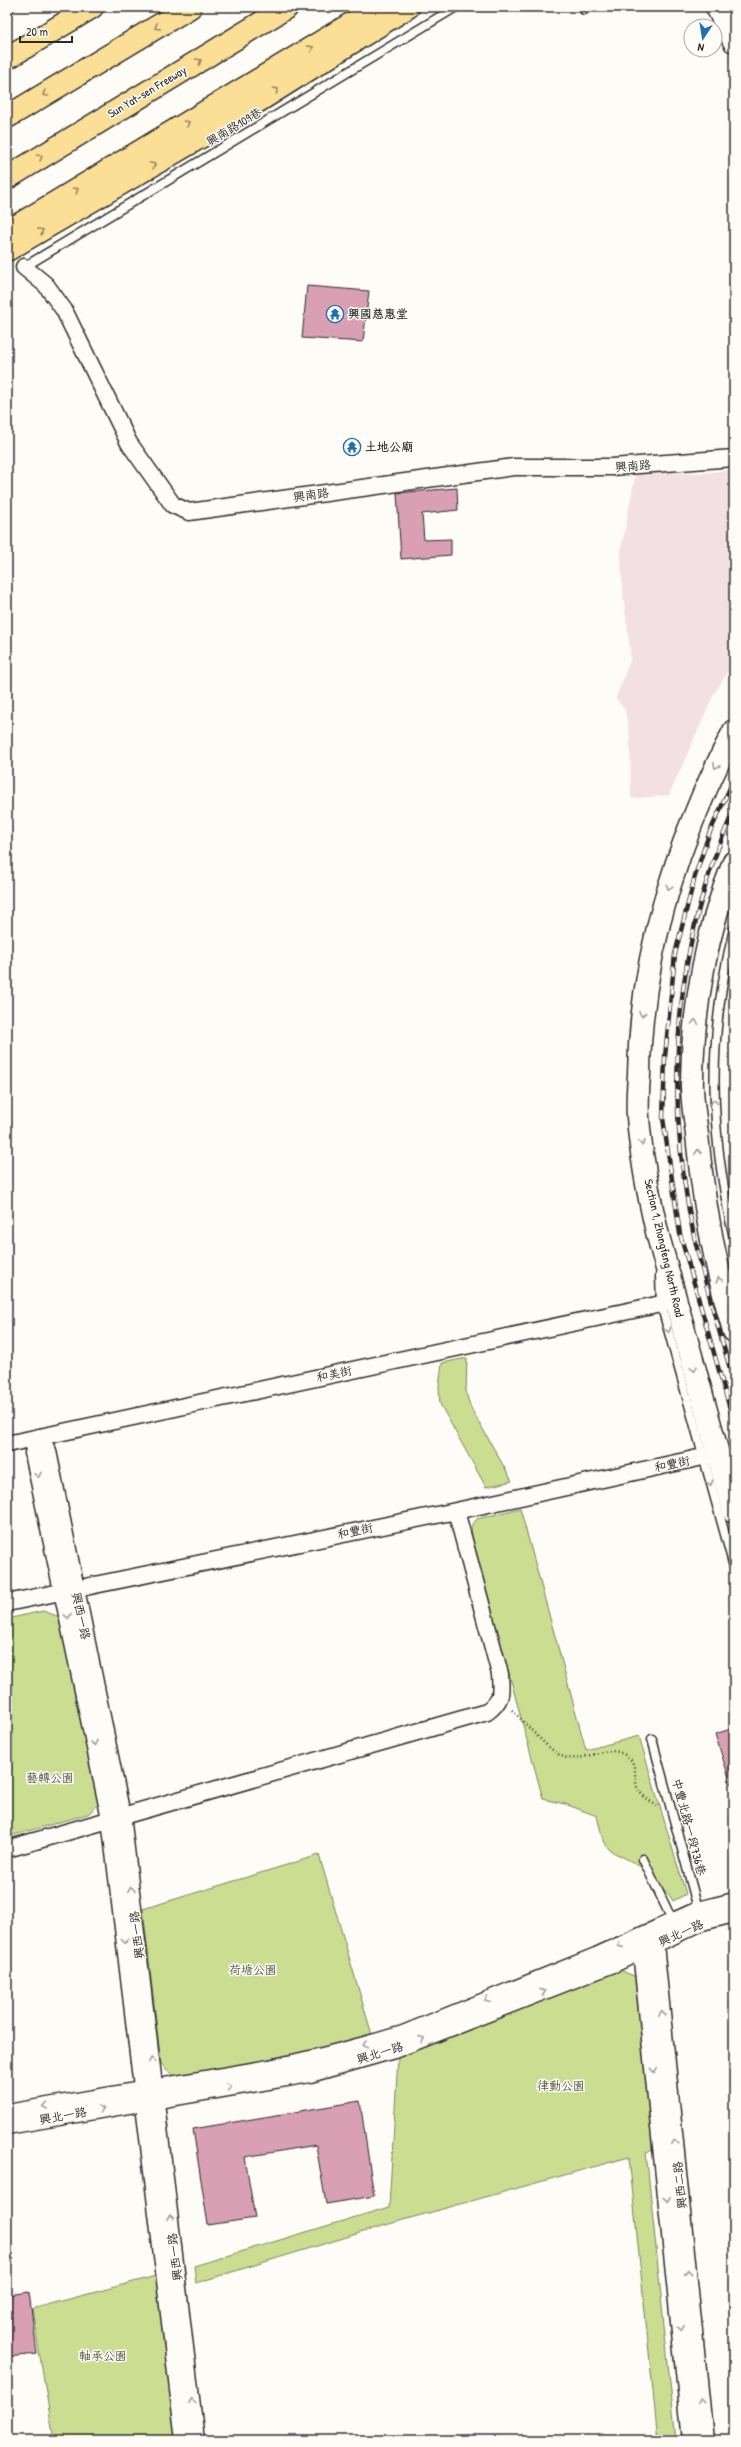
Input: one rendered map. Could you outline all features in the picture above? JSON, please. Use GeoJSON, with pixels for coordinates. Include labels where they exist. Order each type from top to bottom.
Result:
{"type":"FeatureCollection","features":[{"type":"Feature","properties":{"kind":"highway"},"geometry":{"type":"LineString","coordinates":[[7,58],[92,7]]}},
{"type":"Feature","properties":{"kind":"highway"},"geometry":{"type":"LineString","coordinates":[[7,117],[190,7]]}},
{"type":"Feature","properties":{"kind":"highway","name":"Sun Yat-sen Freeway"},"geometry":{"type":"LineString","coordinates":[[7,178],[287,7]]}},
{"type":"Feature","properties":{"kind":"highway"},"geometry":{"type":"LineString","coordinates":[[7,232],[379,7]]}},
{"type":"Feature","properties":{"kind":"highway"},"geometry":{"type":"LineString","coordinates":[[7,250],[209,132],[408,7]]}},
{"type":"Feature","properties":{"kind":"main road"},"geometry":{"type":"LineString","coordinates":[[717,7],[734,41]]}},
{"type":"Feature","properties":{"kind":"main road","name":"Section 1, Zhongfeng North Road"},"geometry":{"type":"LineString","coordinates":[[734,731],[709,778],[678,856],[660,914],[639,1032],[638,1117],[650,1200],[658,1236],[734,1512]]}},
{"type":"Feature","properties":{"kind":"main road"},"geometry":{"type":"LineString","coordinates":[[734,862],[711,935],[698,1000],[692,1079],[702,1192],[717,1272],[734,1331]]}},
{"type":"Feature","properties":{"kind":"street","name":"興南路"},"geometry":{"type":"LineString","coordinates":[[24,267],[46,285],[64,310],[129,443],[172,505],[189,512],[514,467],[612,467],[734,458]]}},
{"type":"Feature","properties":{"kind":"street","name":"和美街"},"geometry":{"type":"LineString","coordinates":[[7,1444],[661,1304]]}},
{"type":"Feature","properties":{"kind":"street","name":"興西一路"},"geometry":{"type":"LineString","coordinates":[[38,1437],[48,1451],[69,1590],[116,1817],[150,2095],[196,2440]]}},
{"type":"Feature","properties":{"kind":"street","name":"和豐街"},"geometry":{"type":"LineString","coordinates":[[7,1603],[456,1511],[703,1457]]}},
{"type":"Feature","properties":{"kind":"street"},"geometry":{"type":"LineString","coordinates":[[7,1849],[487,1712],[497,1704],[500,1699],[500,1674],[456,1511]]}},
{"type":"Feature","properties":{"kind":"street"},"geometry":{"type":"LineString","coordinates":[[691,2440],[647,1943],[673,1922],[700,1916],[734,1901]]}},
{"type":"Feature","properties":{"kind":"street","name":"興北一路"},"geometry":{"type":"LineString","coordinates":[[7,2126],[150,2095],[310,2074],[394,2050],[606,1967],[647,1943],[700,1916],[734,1914]]}},
{"type":"Feature","properties":{"kind":"street","name":"興西二路"},"geometry":{"type":"LineString","coordinates":[[647,1943],[705,2440]]}},
{"type":"Feature","properties":{"kind":"street"},"geometry":{"type":"LineString","coordinates":[[7,2112],[150,2095],[184,2440]]}},
{"type":"Feature","properties":{"kind":"lane","name":"興南路109巷"},"geometry":{"type":"LineString","coordinates":[[24,267],[456,7]]}},
{"type":"Feature","properties":{"kind":"lane"},"geometry":{"type":"LineString","coordinates":[[734,929],[718,1010],[713,1089],[717,1150],[725,1202],[734,1238]]}},
{"type":"Feature","properties":{"kind":"lane"},"geometry":{"type":"LineString","coordinates":[[658,1236],[661,1304],[734,1567]]}},
{"type":"Feature","properties":{"kind":"lane","name":"中豐北路一段736巷"},"geometry":{"type":"LineString","coordinates":[[652,1739],[700,1916]]}},
{"type":"Feature","properties":{"kind":"lane"},"geometry":{"type":"LineString","coordinates":[[643,1859],[673,1922]]}},
{"type":"Feature","properties":{"kind":"path"},"geometry":{"type":"LineString","coordinates":[[500,1699],[548,1745],[564,1757],[577,1758],[612,1750],[629,1758],[634,1766],[637,1789],[657,1807],[660,1814]]}},
{"type":"Feature","properties":{"kind":"shaded area"},"geometry":{"type":"Polygon","coordinates":[[[734,470],[734,662],[714,694],[669,795],[631,799],[630,737],[625,710],[616,698],[631,658],[622,584],[621,549],[636,472],[702,473],[734,470]]]}},
{"type":"Feature","properties":{"kind":"green space"},"geometry":{"type":"Polygon","coordinates":[[[467,1358],[466,1393],[471,1408],[512,1481],[486,1487],[440,1404],[439,1387],[442,1363],[467,1358]]]}},
{"type":"Feature","properties":{"kind":"green space"},"geometry":{"type":"Polygon","coordinates":[[[520,1508],[586,1750],[639,1736],[686,1894],[673,1901],[644,1870],[631,1861],[611,1851],[607,1847],[597,1816],[565,1804],[543,1799],[472,1537],[471,1526],[477,1519],[520,1508]]]}},
{"type":"Feature","properties":{"kind":"green space","name":"藝轉公園"},"geometry":{"type":"Polygon","coordinates":[[[43,1611],[60,1617],[99,1798],[98,1805],[88,1814],[7,1837],[7,1619],[43,1611]]]}},
{"type":"Feature","properties":{"kind":"green space","name":"荷塘公園"},"geometry":{"type":"Polygon","coordinates":[[[319,1855],[372,2035],[305,2053],[174,2076],[166,2070],[161,2063],[143,1909],[319,1855]]]}},
{"type":"Feature","properties":{"kind":"green space","name":"律動公園"},"geometry":{"type":"Polygon","coordinates":[[[620,1970],[636,1977],[654,2150],[646,2152],[676,2440],[658,2440],[629,2157],[389,2224],[196,2283],[194,2266],[389,2207],[398,2058],[620,1970]]]}},
{"type":"Feature","properties":{"kind":"green space","name":"軸承公園"},"geometry":{"type":"Polygon","coordinates":[[[156,2276],[176,2433],[174,2440],[54,2440],[32,2309],[156,2276]]]}},
{"type":"Feature","properties":{"kind":"building","name":"興國慈惠堂"},"geometry":{"type":"Polygon","coordinates":[[[307,286],[369,291],[363,342],[302,338],[307,286]]]}},
{"type":"Feature","properties":{"kind":"building"},"geometry":{"type":"Polygon","coordinates":[[[457,488],[458,510],[422,514],[424,540],[451,539],[451,555],[401,559],[397,493],[457,488]]]}},
{"type":"Feature","properties":{"kind":"building"},"geometry":{"type":"Polygon","coordinates":[[[734,1728],[734,1784],[731,1784],[715,1734],[734,1728]]]}},
{"type":"Feature","properties":{"kind":"building"},"geometry":{"type":"Polygon","coordinates":[[[360,2101],[374,2196],[326,2204],[316,2145],[245,2157],[255,2218],[208,2225],[193,2129],[360,2101]]]}},
{"type":"Feature","properties":{"kind":"building"},"geometry":{"type":"Polygon","coordinates":[[[29,2292],[37,2354],[7,2357],[7,2295],[29,2292]]]}},
{"type":"Feature","properties":{"kind":"railway"},"geometry":{"type":"LineString","coordinates":[[734,779],[709,834],[695,876],[675,954],[665,1057],[663,1118],[680,1234],[734,1423]]}},
{"type":"Feature","properties":{"kind":"railway"},"geometry":{"type":"LineString","coordinates":[[734,810],[714,860],[698,911],[687,964],[680,1017],[677,1070],[679,1124],[684,1178],[693,1231],[707,1288],[734,1383]]}},
{"type":"Feature","properties":{"kind":"place","name":"興國慈惠堂"},"geometry":{"type":"Point","coordinates":[335,314]}},
{"type":"Feature","properties":{"kind":"place","name":"土地公廟"},"geometry":{"type":"Point","coordinates":[352,447]}}]}
